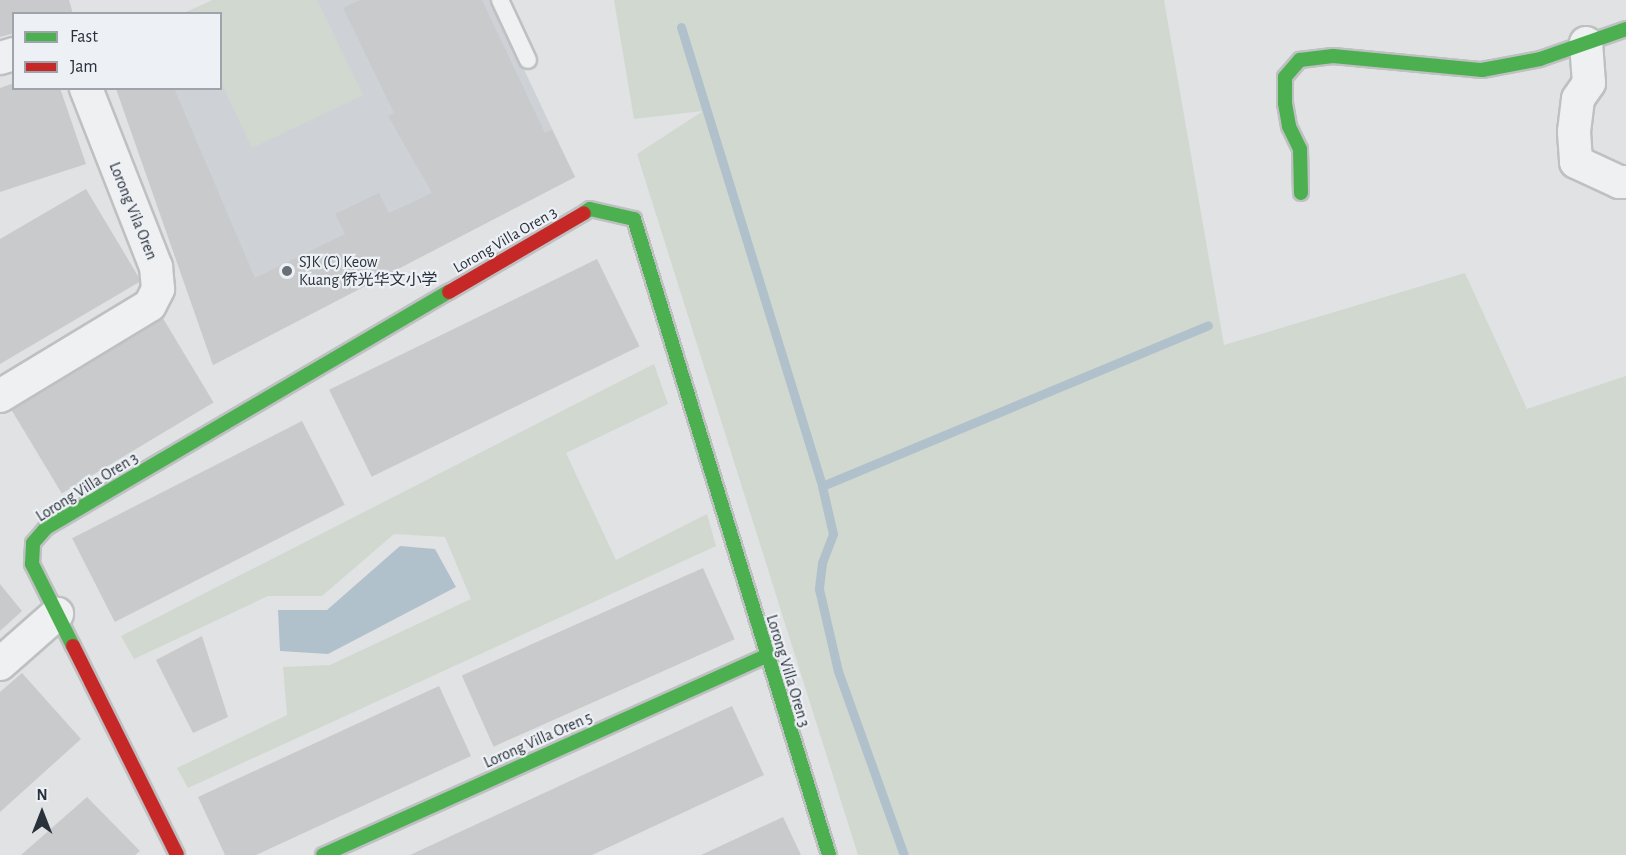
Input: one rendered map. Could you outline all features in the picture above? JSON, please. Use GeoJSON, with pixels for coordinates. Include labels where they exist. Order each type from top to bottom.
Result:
{"type":"FeatureCollection","features":[{"type":"Feature","properties":{"kind":"street"},"geometry":{"type":"LineString","coordinates":[[1301,193],[1300,149],[1289,126],[1285,103],[1285,76],[1300,60],[1333,56],[1482,70],[1540,59],[1626,29]]}},
{"type":"Feature","properties":{"kind":"street"},"geometry":{"type":"LineString","coordinates":[[1586,43],[1589,83],[1578,99],[1574,132],[1576,162],[1619,183],[1626,182]]}},
{"type":"Feature","properties":{"kind":"street","name":"Lorong Vila Oren"},"geometry":{"type":"LineString","coordinates":[[0,396],[150,305],[158,289],[156,267],[87,90]]}},
{"type":"Feature","properties":{"kind":"street","name":"Lorong Villa Oren 3"},"geometry":{"type":"LineString","coordinates":[[177,855],[32,564],[33,543],[46,528],[590,209],[634,219],[765,656],[830,855]]}},
{"type":"Feature","properties":{"kind":"street"},"geometry":{"type":"LineString","coordinates":[[0,664],[57,614]]}},
{"type":"Feature","properties":{"kind":"street","name":"Lorong Villa Oren 5"},"geometry":{"type":"LineString","coordinates":[[323,855],[765,656]]}},
{"type":"Feature","properties":{"kind":"lane"},"geometry":{"type":"LineString","coordinates":[[500,0],[528,60]]}},
{"type":"Feature","properties":{"kind":"shaded area","name":"SJK (C) Keow Kuang 侨光华文小学"},"geometry":{"type":"Polygon","coordinates":[[[213,0],[491,0],[575,177],[213,365],[116,90],[222,90],[222,12],[186,12],[213,0]]]}},
{"type":"Feature","properties":{"kind":"shaded area"},"geometry":{"type":"Polygon","coordinates":[[[213,0],[317,0],[363,95],[252,148],[222,84],[222,12],[188,12],[213,0]]]}},
{"type":"Feature","properties":{"kind":"shaded area"},"geometry":{"type":"Polygon","coordinates":[[[614,0],[1164,0],[1224,345],[1465,273],[1527,409],[1626,376],[1626,855],[858,855],[637,154],[703,111],[634,119],[614,0]]]}},
{"type":"Feature","properties":{"kind":"shaded area"},"geometry":{"type":"Polygon","coordinates":[[[654,364],[668,404],[566,453],[616,560],[707,514],[716,546],[188,788],[177,768],[287,715],[283,667],[330,665],[471,599],[445,537],[394,534],[322,596],[268,596],[134,659],[121,636],[654,364]]]}},
{"type":"Feature","properties":{"kind":"water"},"geometry":{"type":"Polygon","coordinates":[[[400,546],[435,549],[456,587],[328,654],[280,651],[278,610],[327,610],[400,546]]]}},
{"type":"Feature","properties":{"kind":"building"},"geometry":{"type":"Polygon","coordinates":[[[0,0],[69,0],[72,12],[12,12],[12,34],[0,37],[0,0]]]}},
{"type":"Feature","properties":{"kind":"building"},"geometry":{"type":"Polygon","coordinates":[[[360,0],[482,0],[545,133],[552,130],[575,177],[213,365],[117,90],[175,90],[255,278],[345,234],[335,214],[379,193],[389,213],[432,193],[388,116],[394,113],[343,8],[360,0]]]}},
{"type":"Feature","properties":{"kind":"building"},"geometry":{"type":"Polygon","coordinates":[[[12,84],[12,90],[61,90],[86,164],[0,192],[0,88],[12,84]]]}},
{"type":"Feature","properties":{"kind":"building"},"geometry":{"type":"Polygon","coordinates":[[[86,189],[141,281],[0,364],[0,239],[86,189]]]}},
{"type":"Feature","properties":{"kind":"building"},"geometry":{"type":"Polygon","coordinates":[[[597,259],[640,346],[372,477],[329,390],[597,259]]]}},
{"type":"Feature","properties":{"kind":"building"},"geometry":{"type":"Polygon","coordinates":[[[161,315],[214,402],[62,494],[9,406],[161,315]]]}},
{"type":"Feature","properties":{"kind":"building"},"geometry":{"type":"Polygon","coordinates":[[[302,421],[345,505],[115,622],[72,538],[302,421]]]}},
{"type":"Feature","properties":{"kind":"building"},"geometry":{"type":"Polygon","coordinates":[[[703,568],[735,639],[494,747],[462,675],[703,568]]]}},
{"type":"Feature","properties":{"kind":"building"},"geometry":{"type":"Polygon","coordinates":[[[0,584],[22,611],[0,631],[0,584]]]}},
{"type":"Feature","properties":{"kind":"building"},"geometry":{"type":"Polygon","coordinates":[[[202,636],[228,717],[193,733],[156,660],[202,636]]]}},
{"type":"Feature","properties":{"kind":"building"},"geometry":{"type":"Polygon","coordinates":[[[22,673],[81,739],[0,812],[0,692],[22,673]]]}},
{"type":"Feature","properties":{"kind":"building"},"geometry":{"type":"Polygon","coordinates":[[[439,686],[471,756],[256,855],[225,855],[198,797],[439,686]]]}},
{"type":"Feature","properties":{"kind":"building"},"geometry":{"type":"Polygon","coordinates":[[[732,706],[764,775],[592,855],[410,855],[732,706]]]}},
{"type":"Feature","properties":{"kind":"building"},"geometry":{"type":"Polygon","coordinates":[[[87,797],[140,851],[135,855],[21,855],[87,797]]]}},
{"type":"Feature","properties":{"kind":"building"},"geometry":{"type":"Polygon","coordinates":[[[783,817],[801,855],[701,855],[783,817]]]}},
{"type":"Feature","properties":{"kind":"waterway"},"geometry":{"type":"LineString","coordinates":[[681,27],[822,486],[833,534],[822,563],[819,589],[838,671],[904,855]]}},
{"type":"Feature","properties":{"kind":"waterway"},"geometry":{"type":"LineString","coordinates":[[822,486],[1208,325]]}},
{"type":"Feature","properties":{"kind":"traffic: fast"},"geometry":{"type":"LineString","coordinates":[[1301,193],[1300,149],[1289,126],[1285,103],[1285,77],[1300,60],[1333,56],[1482,70],[1540,59],[1626,29]]}},
{"type":"Feature","properties":{"kind":"traffic: fast"},"geometry":{"type":"LineString","coordinates":[[584,213],[590,209],[634,219],[829,855]]}},
{"type":"Feature","properties":{"kind":"traffic: fast"},"geometry":{"type":"LineString","coordinates":[[73,646],[32,564],[33,543],[46,528],[449,292]]}},
{"type":"Feature","properties":{"kind":"traffic: fast"},"geometry":{"type":"LineString","coordinates":[[323,855],[765,656]]}},
{"type":"Feature","properties":{"kind":"traffic: jam"},"geometry":{"type":"LineString","coordinates":[[449,292],[584,213]]}},
{"type":"Feature","properties":{"kind":"traffic: jam"},"geometry":{"type":"LineString","coordinates":[[73,646],[177,855]]}},
{"type":"Feature","properties":{"kind":"place","name":"SJK (C) Keow Kuang 侨光华文小学"},"geometry":{"type":"Point","coordinates":[287,271]}}]}
